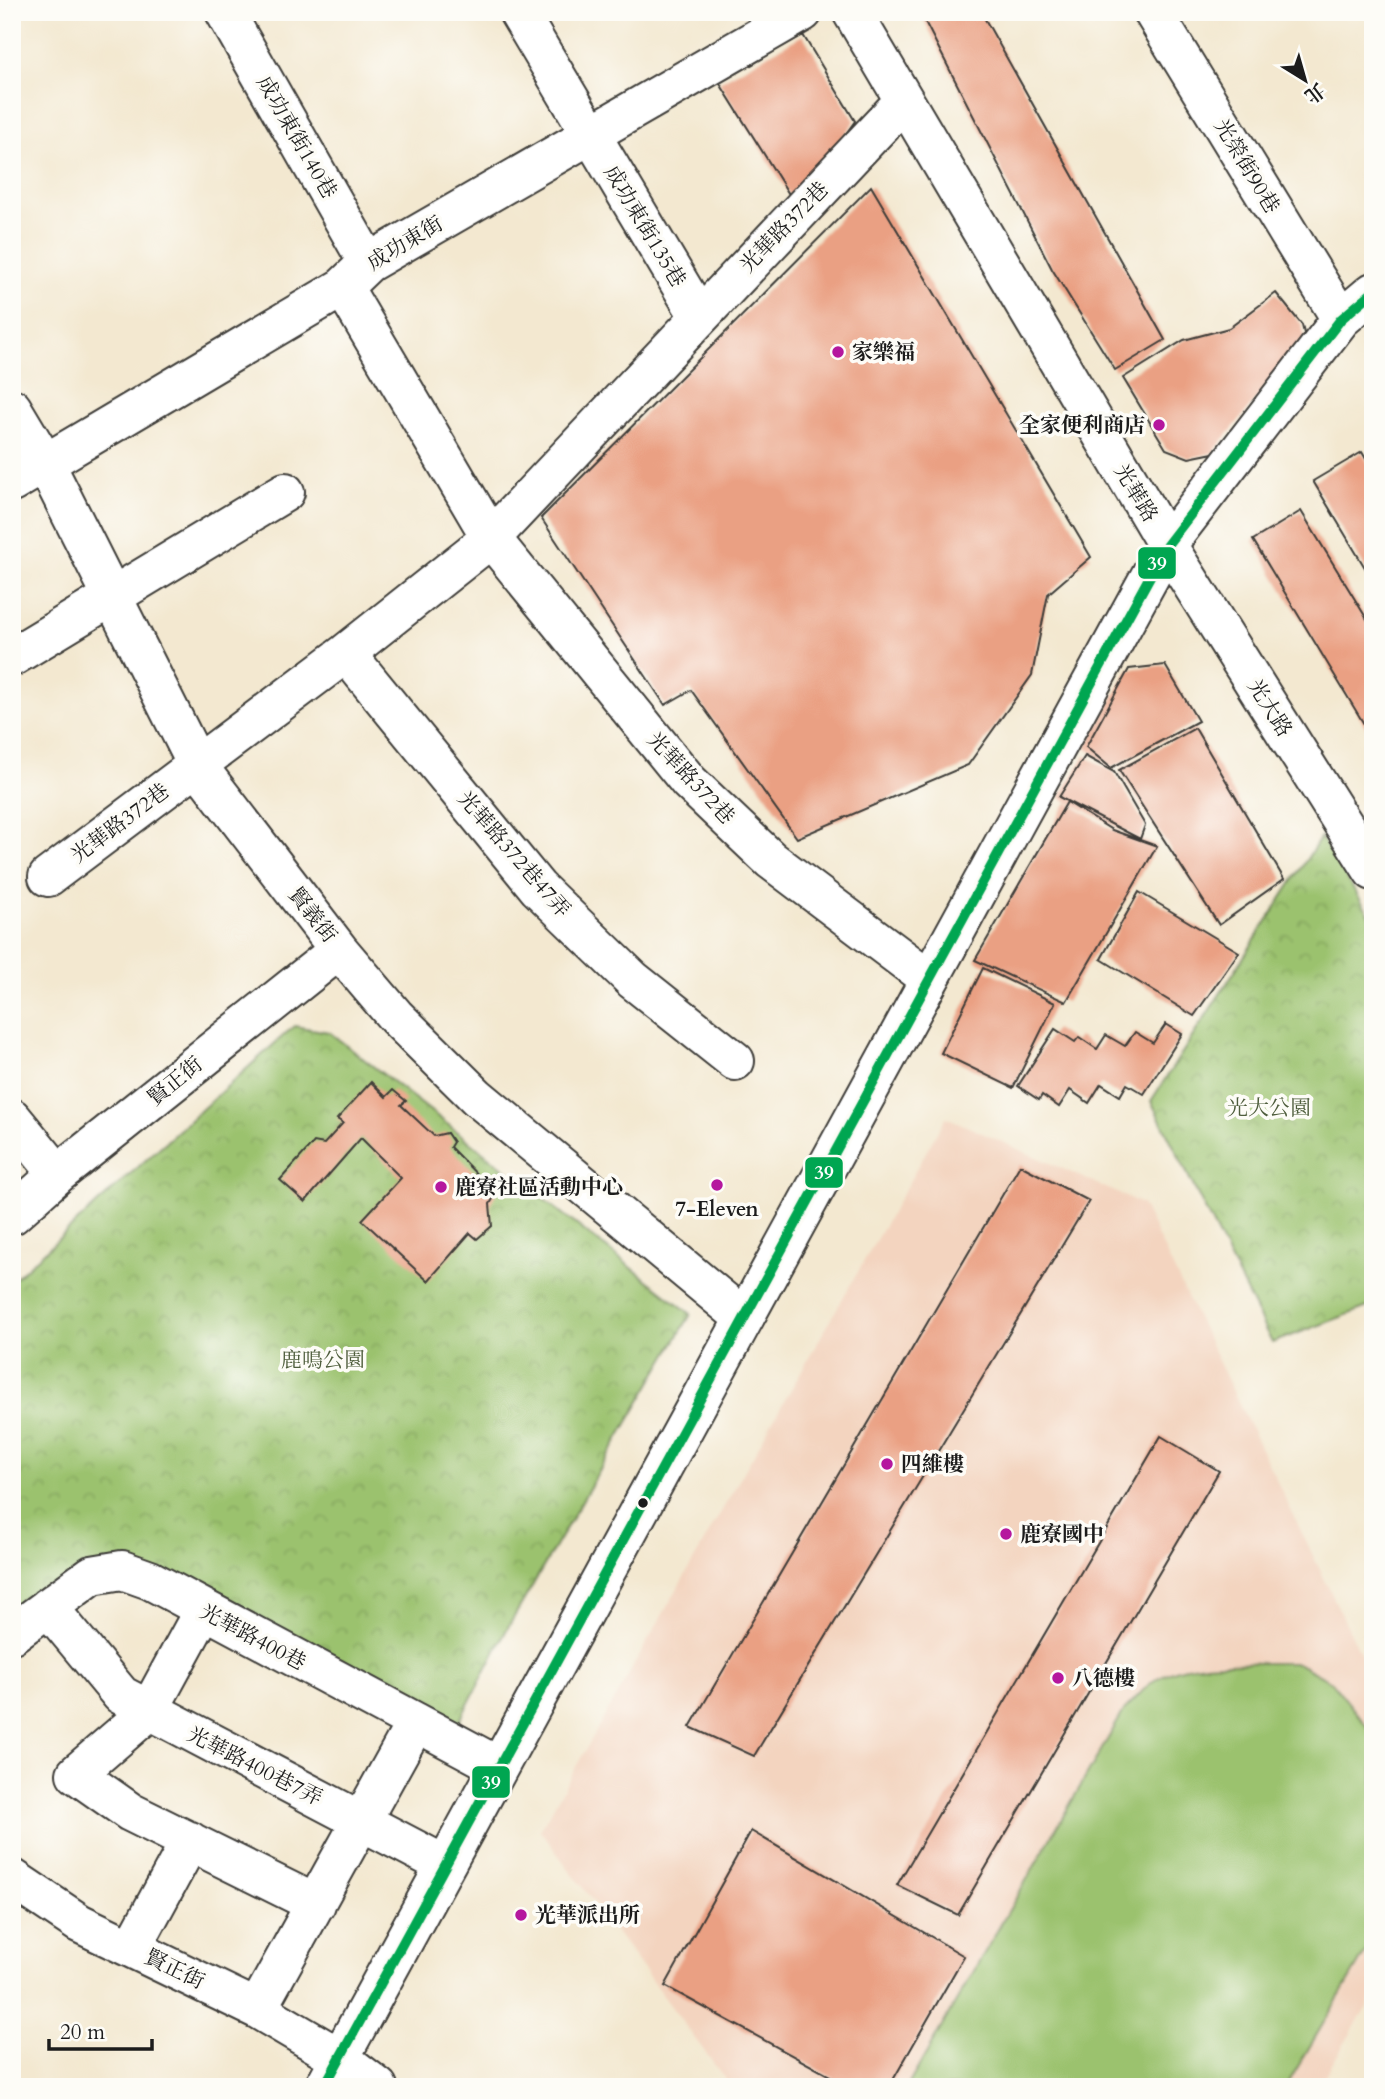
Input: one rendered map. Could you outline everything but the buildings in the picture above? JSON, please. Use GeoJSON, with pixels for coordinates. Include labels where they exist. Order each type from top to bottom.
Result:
{"type":"FeatureCollection","features":[{"type":"Feature","properties":{"kind":"street","name":"成功東街140巷"},"geometry":{"type":"LineString","coordinates":[[225,12],[356,275]]}},
{"type":"Feature","properties":{"kind":"street","name":"成功東街135巷"},"geometry":{"type":"LineString","coordinates":[[518,12],[699,316]]}},
{"type":"Feature","properties":{"kind":"street","name":"成功東街"},"geometry":{"type":"LineString","coordinates":[[12,483],[356,275],[803,12]]}},
{"type":"Feature","properties":{"kind":"street","name":"光華路"},"geometry":{"type":"LineString","coordinates":[[332,2072],[1167,545],[852,12]]}},
{"type":"Feature","properties":{"kind":"street","name":"光榮街90巷"},"geometry":{"type":"LineString","coordinates":[[1153,12],[1341,319]]}},
{"type":"Feature","properties":{"kind":"street","name":"光華路372巷"},"geometry":{"type":"LineString","coordinates":[[48,877],[346,653],[491,538],[904,101]]}},
{"type":"Feature","properties":{"kind":"street","name":"光華路372巷"},"geometry":{"type":"LineString","coordinates":[[356,275],[491,538],[689,782],[771,860],[929,979]]}},
{"type":"Feature","properties":{"kind":"street"},"geometry":{"type":"LineString","coordinates":[[1167,545],[1341,319],[1373,292]]}},
{"type":"Feature","properties":{"kind":"street","name":"賢義街"},"geometry":{"type":"LineString","coordinates":[[12,408],[45,463],[197,765],[339,950],[396,1017],[477,1097],[744,1318]]}},
{"type":"Feature","properties":{"kind":"street"},"geometry":{"type":"LineString","coordinates":[[12,657],[285,492]]}},
{"type":"Feature","properties":{"kind":"street","name":"光大路"},"geometry":{"type":"LineString","coordinates":[[1167,545],[1373,871]]}},
{"type":"Feature","properties":{"kind":"street","name":"光華路372巷47弄"},"geometry":{"type":"LineString","coordinates":[[346,653],[538,888],[633,980],[735,1061]]}},
{"type":"Feature","properties":{"kind":"street","name":"賢正街"},"geometry":{"type":"LineString","coordinates":[[12,1215],[58,1174],[339,950]]}},
{"type":"Feature","properties":{"kind":"street"},"geometry":{"type":"LineString","coordinates":[[12,1118],[58,1174]]}},
{"type":"Feature","properties":{"kind":"street","name":"光華路400巷"},"geometry":{"type":"LineString","coordinates":[[12,1634],[92,1575],[122,1570],[149,1580],[202,1611],[498,1766]]}},
{"type":"Feature","properties":{"kind":"street","name":"光華路400巷7弄"},"geometry":{"type":"LineString","coordinates":[[48,1607],[121,1695],[148,1712],[446,1865]]}},
{"type":"Feature","properties":{"kind":"street"},"geometry":{"type":"LineString","coordinates":[[202,1611],[148,1712],[76,1774],[130,1812],[316,1904]]}},
{"type":"Feature","properties":{"kind":"street"},"geometry":{"type":"LineString","coordinates":[[257,2009],[416,1722]]}},
{"type":"Feature","properties":{"kind":"street"},"geometry":{"type":"LineString","coordinates":[[132,1948],[190,1841]]}},
{"type":"Feature","properties":{"kind":"street","name":"賢正街"},"geometry":{"type":"LineString","coordinates":[[12,1878],[79,1923],[257,2009],[332,2072],[379,2087]]}},
{"type":"Feature","properties":{"kind":"shaded area","name":"鹿寮國中"},"geometry":{"type":"Polygon","coordinates":[[[946,1117],[1142,1204],[1373,1679],[1373,1997],[1318,2087],[731,2087],[540,1830],[946,1117]]]}},
{"type":"Feature","properties":{"kind":"green space","name":"光大公園"},"geometry":{"type":"Polygon","coordinates":[[[1321,837],[1373,920],[1373,1305],[1272,1343],[1151,1101],[1321,837]]]}},
{"type":"Feature","properties":{"kind":"green space","name":"鹿鳴公園"},"geometry":{"type":"Polygon","coordinates":[[[294,1026],[329,1032],[691,1314],[507,1629],[458,1724],[179,1581],[81,1590],[12,1641],[12,1281],[294,1026]]]}},
{"type":"Feature","properties":{"kind":"green space"},"geometry":{"type":"Polygon","coordinates":[[[1222,1663],[1297,1663],[1332,1682],[1373,1734],[1373,1939],[1286,2087],[907,2087],[1125,1709],[1152,1682],[1177,1669],[1222,1663]]]}},
{"type":"Feature","properties":{"kind":"transit line","name":"39"},"geometry":{"type":"LineString","coordinates":[[324,2087],[1167,545],[1341,319],[1373,292]]}},
{"type":"Feature","properties":{"kind":"place","name":"家樂福"},"geometry":{"type":"Point","coordinates":[838,352]}},
{"type":"Feature","properties":{"kind":"place","name":"全家便利商店"},"geometry":{"type":"Point","coordinates":[1159,425]}},
{"type":"Feature","properties":{"kind":"place","name":"7-Eleven"},"geometry":{"type":"Point","coordinates":[717,1185]}},
{"type":"Feature","properties":{"kind":"place","name":"鹿寮社區活動中心"},"geometry":{"type":"Point","coordinates":[441,1187]}},
{"type":"Feature","properties":{"kind":"place","name":"四維樓"},"geometry":{"type":"Point","coordinates":[887,1464]}},
{"type":"Feature","properties":{"kind":"place","name":"鹿寮國中"},"geometry":{"type":"Point","coordinates":[1006,1534]}},
{"type":"Feature","properties":{"kind":"place","name":"八德樓"},"geometry":{"type":"Point","coordinates":[1058,1678]}},
{"type":"Feature","properties":{"kind":"place","name":"光華派出所"},"geometry":{"type":"Point","coordinates":[521,1915]}}]}
